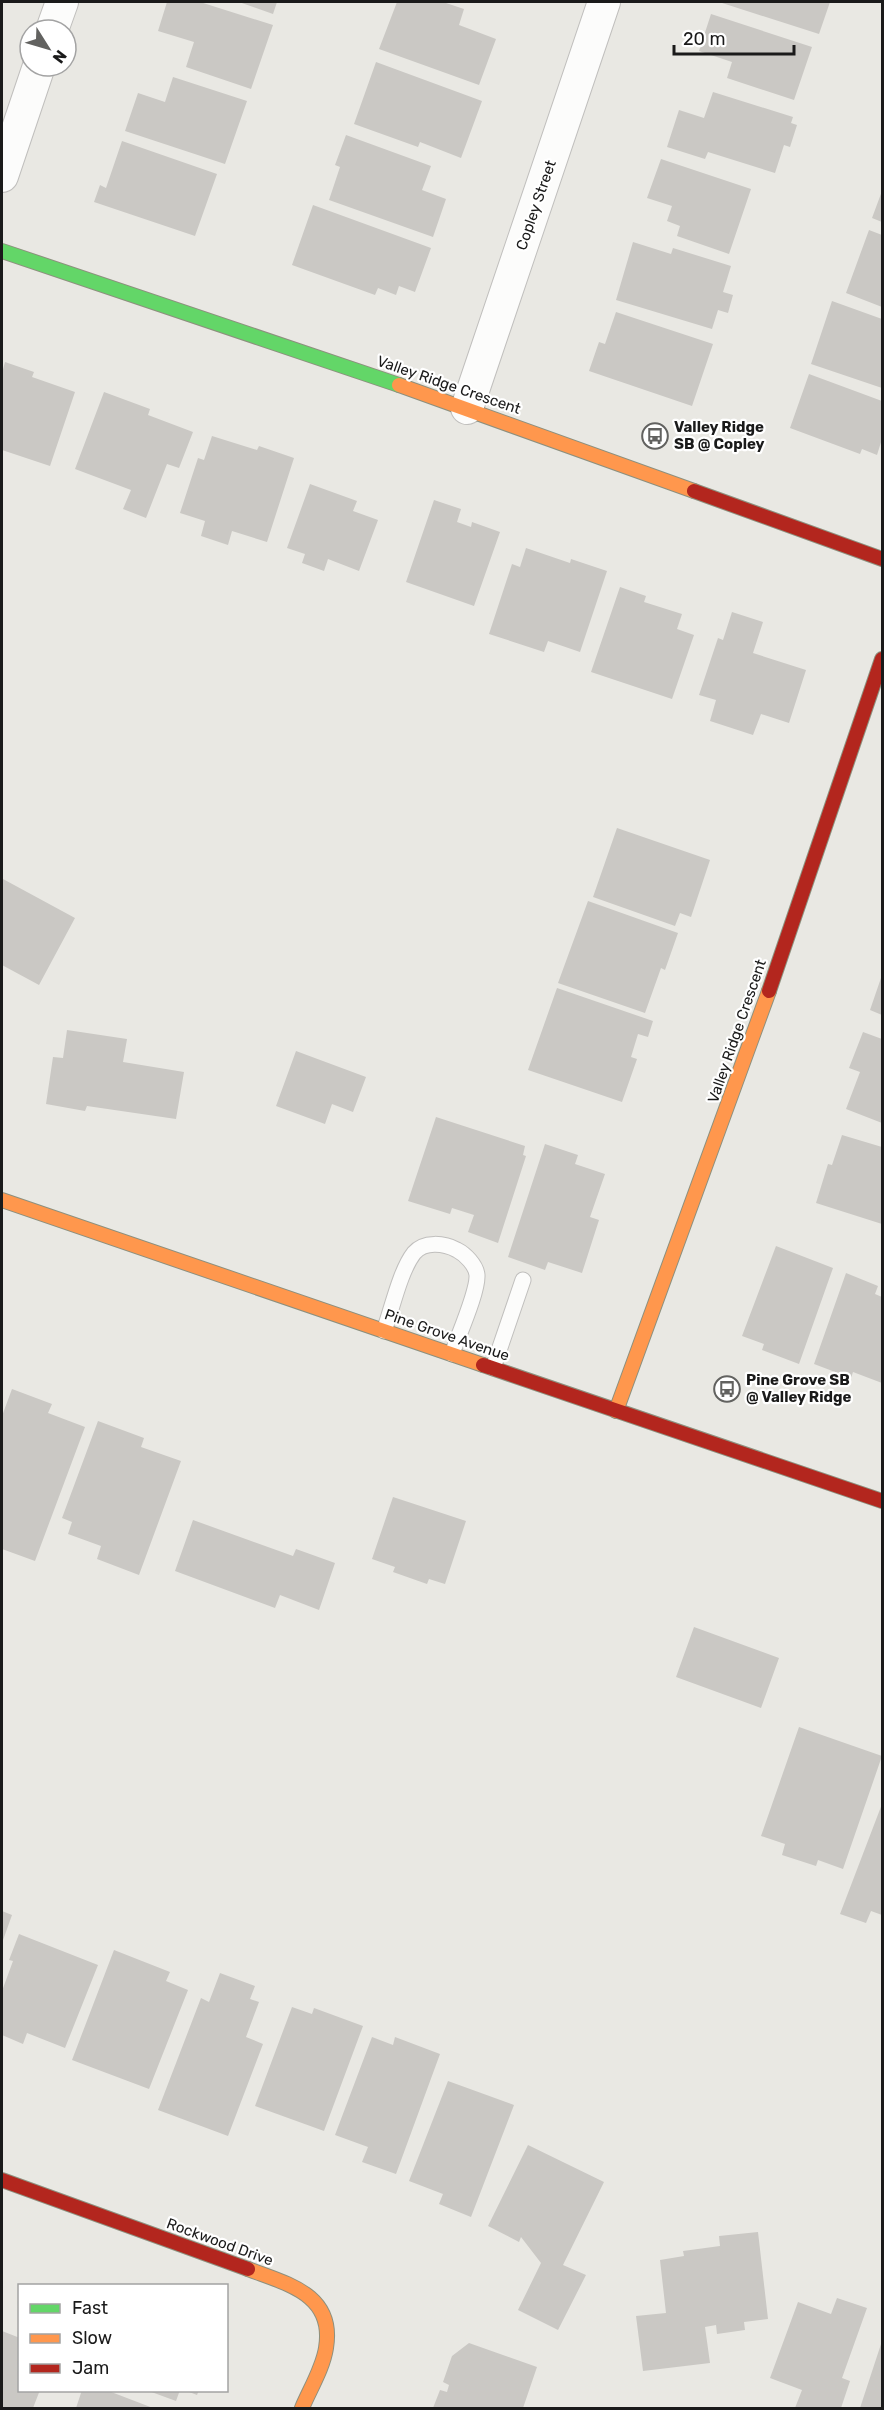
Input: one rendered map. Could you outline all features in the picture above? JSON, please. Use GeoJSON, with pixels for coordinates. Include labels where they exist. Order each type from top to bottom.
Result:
{"type":"FeatureCollection","features":[{"type":"Feature","properties":{"kind":"street"},"geometry":{"type":"LineString","coordinates":[[56,18],[62,2]]}},
{"type":"Feature","properties":{"kind":"street","name":"Copley Street"},"geometry":{"type":"LineString","coordinates":[[467,408],[604,2]]}},
{"type":"Feature","properties":{"kind":"street"},"geometry":{"type":"LineString","coordinates":[[2,176],[35,78]]}},
{"type":"Feature","properties":{"kind":"street","name":"Valley Ridge Crescent"},"geometry":{"type":"LineString","coordinates":[[2,250],[467,408],[882,559]]}},
{"type":"Feature","properties":{"kind":"street","name":"Valley Ridge Crescent"},"geometry":{"type":"LineString","coordinates":[[616,1411],[751,1045],[882,659]]}},
{"type":"Feature","properties":{"kind":"street","name":"Pine Grove Avenue"},"geometry":{"type":"LineString","coordinates":[[2,1200],[882,1501]]}},
{"type":"Feature","properties":{"kind":"street","name":"Rockwood Drive"},"geometry":{"type":"LineString","coordinates":[[2,2180],[217,2257],[293,2286],[310,2296],[321,2308],[327,2327],[326,2349],[302,2409]]}},
{"type":"Feature","properties":{"kind":"lane"},"geometry":{"type":"LineString","coordinates":[[384,1331],[406,1270],[415,1252],[425,1246],[438,1244],[458,1250],[471,1261],[477,1274],[473,1294],[452,1354]]}},
{"type":"Feature","properties":{"kind":"lane"},"geometry":{"type":"LineString","coordinates":[[493,1368],[523,1280]]}},
{"type":"Feature","properties":{"kind":"building"},"geometry":{"type":"Polygon","coordinates":[[[167,2],[200,2],[273,25],[251,89],[186,67],[194,42],[158,31],[167,2]]]}},
{"type":"Feature","properties":{"kind":"building"},"geometry":{"type":"Polygon","coordinates":[[[239,2],[277,2],[273,14],[239,2]]]}},
{"type":"Feature","properties":{"kind":"building"},"geometry":{"type":"Polygon","coordinates":[[[397,2],[443,2],[464,9],[459,25],[496,39],[479,85],[379,49],[397,2]]]}},
{"type":"Feature","properties":{"kind":"building"},"geometry":{"type":"Polygon","coordinates":[[[719,2],[830,2],[819,34],[719,2]]]}},
{"type":"Feature","properties":{"kind":"building"},"geometry":{"type":"Polygon","coordinates":[[[711,14],[812,47],[794,100],[727,78],[732,62],[699,51],[711,14]]]}},
{"type":"Feature","properties":{"kind":"building"},"geometry":{"type":"Polygon","coordinates":[[[376,62],[482,101],[461,158],[420,142],[418,147],[354,124],[376,62]]]}},
{"type":"Feature","properties":{"kind":"building"},"geometry":{"type":"Polygon","coordinates":[[[173,77],[247,101],[225,164],[125,131],[138,93],[165,102],[173,77]]]}},
{"type":"Feature","properties":{"kind":"building"},"geometry":{"type":"Polygon","coordinates":[[[713,92],[793,117],[791,123],[797,125],[790,147],[784,145],[775,173],[708,152],[705,159],[667,147],[679,110],[704,118],[713,92]]]}},
{"type":"Feature","properties":{"kind":"building"},"geometry":{"type":"Polygon","coordinates":[[[346,135],[431,166],[422,190],[446,199],[433,237],[329,200],[340,167],[335,165],[346,135]]]}},
{"type":"Feature","properties":{"kind":"building"},"geometry":{"type":"Polygon","coordinates":[[[122,141],[217,174],[195,236],[94,202],[100,185],[106,188],[122,141]]]}},
{"type":"Feature","properties":{"kind":"building"},"geometry":{"type":"Polygon","coordinates":[[[661,159],[751,189],[729,254],[677,236],[680,226],[667,221],[672,206],[647,198],[661,159]]]}},
{"type":"Feature","properties":{"kind":"building"},"geometry":{"type":"Polygon","coordinates":[[[882,191],[882,222],[872,218],[882,191]]]}},
{"type":"Feature","properties":{"kind":"building"},"geometry":{"type":"Polygon","coordinates":[[[313,205],[431,248],[415,292],[399,286],[396,295],[378,288],[375,295],[292,265],[313,205]]]}},
{"type":"Feature","properties":{"kind":"building"},"geometry":{"type":"Polygon","coordinates":[[[869,230],[882,235],[882,307],[846,293],[869,230]]]}},
{"type":"Feature","properties":{"kind":"building"},"geometry":{"type":"Polygon","coordinates":[[[633,242],[671,254],[673,248],[731,266],[723,292],[733,295],[728,313],[718,310],[712,329],[616,300],[633,242]]]}},
{"type":"Feature","properties":{"kind":"building"},"geometry":{"type":"Polygon","coordinates":[[[832,301],[882,319],[882,388],[811,364],[832,301]]]}},
{"type":"Feature","properties":{"kind":"building"},"geometry":{"type":"Polygon","coordinates":[[[616,312],[713,344],[692,406],[589,371],[599,342],[605,344],[616,312]]]}},
{"type":"Feature","properties":{"kind":"building"},"geometry":{"type":"Polygon","coordinates":[[[5,362],[34,372],[32,377],[75,392],[50,466],[2,450],[2,373],[5,362]]]}},
{"type":"Feature","properties":{"kind":"building"},"geometry":{"type":"Polygon","coordinates":[[[809,374],[882,401],[882,439],[877,455],[862,449],[860,454],[790,428],[809,374]]]}},
{"type":"Feature","properties":{"kind":"building"},"geometry":{"type":"Polygon","coordinates":[[[104,392],[150,409],[148,415],[193,432],[179,468],[167,464],[146,518],[123,509],[131,490],[75,469],[104,392]]]}},
{"type":"Feature","properties":{"kind":"building"},"geometry":{"type":"Polygon","coordinates":[[[212,436],[257,450],[259,446],[294,458],[267,542],[232,531],[228,545],[201,536],[205,521],[180,513],[198,458],[204,460],[212,436]]]}},
{"type":"Feature","properties":{"kind":"building"},"geometry":{"type":"Polygon","coordinates":[[[310,484],[357,501],[353,511],[378,520],[359,571],[328,559],[324,571],[302,563],[305,554],[287,548],[310,484]]]}},
{"type":"Feature","properties":{"kind":"building"},"geometry":{"type":"Polygon","coordinates":[[[434,500],[461,509],[457,522],[471,527],[472,522],[500,532],[474,606],[406,582],[434,500]]]}},
{"type":"Feature","properties":{"kind":"building"},"geometry":{"type":"Polygon","coordinates":[[[526,548],[570,563],[571,559],[607,571],[580,652],[548,641],[544,652],[489,634],[512,564],[520,567],[526,548]]]}},
{"type":"Feature","properties":{"kind":"building"},"geometry":{"type":"Polygon","coordinates":[[[620,587],[646,596],[644,602],[682,614],[677,629],[694,635],[672,699],[591,672],[620,587]]]}},
{"type":"Feature","properties":{"kind":"building"},"geometry":{"type":"Polygon","coordinates":[[[732,612],[763,622],[753,653],[806,670],[789,723],[761,714],[753,735],[710,721],[716,700],[699,695],[718,638],[723,640],[732,612]]]}},
{"type":"Feature","properties":{"kind":"building"},"geometry":{"type":"Polygon","coordinates":[[[617,828],[710,860],[691,917],[680,913],[675,926],[593,897],[617,828]]]}},
{"type":"Feature","properties":{"kind":"building"},"geometry":{"type":"Polygon","coordinates":[[[3,879],[75,918],[39,985],[2,965],[3,879]]]}},
{"type":"Feature","properties":{"kind":"building"},"geometry":{"type":"Polygon","coordinates":[[[588,901],[678,933],[665,970],[661,968],[645,1013],[558,983],[588,901]]]}},
{"type":"Feature","properties":{"kind":"building"},"geometry":{"type":"Polygon","coordinates":[[[882,975],[882,1015],[870,1010],[882,975]]]}},
{"type":"Feature","properties":{"kind":"building"},"geometry":{"type":"Polygon","coordinates":[[[557,988],[653,1021],[648,1037],[638,1034],[631,1057],[637,1059],[622,1102],[528,1070],[557,988]]]}},
{"type":"Feature","properties":{"kind":"building"},"geometry":{"type":"Polygon","coordinates":[[[67,1030],[127,1039],[123,1062],[184,1072],[176,1119],[87,1106],[85,1111],[46,1104],[53,1057],[63,1058],[67,1030]]]}},
{"type":"Feature","properties":{"kind":"building"},"geometry":{"type":"Polygon","coordinates":[[[863,1032],[882,1039],[882,1123],[846,1109],[860,1072],[849,1068],[863,1032]]]}},
{"type":"Feature","properties":{"kind":"building"},"geometry":{"type":"Polygon","coordinates":[[[296,1051],[366,1077],[353,1112],[332,1104],[325,1124],[276,1106],[296,1051]]]}},
{"type":"Feature","properties":{"kind":"building"},"geometry":{"type":"Polygon","coordinates":[[[436,1117],[525,1146],[523,1155],[526,1156],[498,1243],[468,1232],[474,1215],[452,1208],[450,1214],[408,1201],[436,1117]]]}},
{"type":"Feature","properties":{"kind":"building"},"geometry":{"type":"Polygon","coordinates":[[[842,1135],[882,1147],[882,1224],[816,1203],[828,1164],[832,1165],[842,1135]]]}},
{"type":"Feature","properties":{"kind":"building"},"geometry":{"type":"Polygon","coordinates":[[[545,1144],[578,1155],[575,1164],[605,1174],[590,1217],[599,1220],[582,1273],[548,1262],[545,1270],[508,1257],[545,1144]]]}},
{"type":"Feature","properties":{"kind":"building"},"geometry":{"type":"Polygon","coordinates":[[[776,1246],[833,1268],[799,1364],[762,1350],[764,1344],[742,1336],[776,1246]]]}},
{"type":"Feature","properties":{"kind":"building"},"geometry":{"type":"Polygon","coordinates":[[[846,1273],[878,1286],[875,1294],[882,1297],[882,1383],[853,1372],[851,1378],[814,1364],[846,1273]]]}},
{"type":"Feature","properties":{"kind":"building"},"geometry":{"type":"Polygon","coordinates":[[[12,1389],[52,1404],[48,1413],[85,1427],[35,1561],[2,1549],[2,1416],[12,1389]]]}},
{"type":"Feature","properties":{"kind":"building"},"geometry":{"type":"Polygon","coordinates":[[[98,1421],[144,1438],[141,1447],[181,1461],[139,1575],[97,1559],[101,1546],[68,1534],[72,1522],[62,1518],[98,1421]]]}},
{"type":"Feature","properties":{"kind":"building"},"geometry":{"type":"Polygon","coordinates":[[[393,1497],[466,1521],[445,1584],[429,1579],[427,1584],[393,1572],[395,1567],[372,1559],[393,1497]]]}},
{"type":"Feature","properties":{"kind":"building"},"geometry":{"type":"Polygon","coordinates":[[[193,1520],[293,1556],[296,1549],[335,1563],[319,1610],[280,1595],[275,1608],[175,1571],[193,1520]]]}},
{"type":"Feature","properties":{"kind":"building"},"geometry":{"type":"Polygon","coordinates":[[[694,1627],[779,1658],[761,1708],[676,1677],[694,1627]]]}},
{"type":"Feature","properties":{"kind":"building"},"geometry":{"type":"Polygon","coordinates":[[[799,1727],[882,1756],[843,1869],[818,1860],[816,1866],[782,1855],[785,1844],[761,1836],[799,1727]]]}},
{"type":"Feature","properties":{"kind":"building"},"geometry":{"type":"Polygon","coordinates":[[[882,1804],[882,1915],[871,1911],[866,1923],[840,1914],[882,1804]]]}},
{"type":"Feature","properties":{"kind":"building"},"geometry":{"type":"Polygon","coordinates":[[[2,1911],[12,1915],[2,1943],[2,1911]]]}},
{"type":"Feature","properties":{"kind":"building"},"geometry":{"type":"Polygon","coordinates":[[[19,1934],[98,1965],[65,2048],[27,2033],[23,2044],[2,2035],[2,1991],[13,1961],[9,1960],[19,1934]]]}},
{"type":"Feature","properties":{"kind":"building"},"geometry":{"type":"Polygon","coordinates":[[[114,1950],[170,1972],[166,1981],[188,1990],[149,2089],[72,2060],[114,1950]]]}},
{"type":"Feature","properties":{"kind":"building"},"geometry":{"type":"Polygon","coordinates":[[[220,1973],[255,1986],[250,1999],[259,2002],[246,2037],[263,2044],[228,2136],[158,2110],[201,1998],[209,2002],[220,1973]]]}},
{"type":"Feature","properties":{"kind":"building"},"geometry":{"type":"Polygon","coordinates":[[[292,2007],[312,2014],[314,2008],[363,2026],[324,2131],[255,2106],[292,2007]]]}},
{"type":"Feature","properties":{"kind":"building"},"geometry":{"type":"Polygon","coordinates":[[[372,2037],[393,2045],[395,2037],[440,2054],[396,2174],[362,2162],[368,2147],[335,2135],[372,2037]]]}},
{"type":"Feature","properties":{"kind":"building"},"geometry":{"type":"Polygon","coordinates":[[[448,2081],[514,2105],[471,2217],[439,2204],[443,2194],[409,2181],[448,2081]]]}},
{"type":"Feature","properties":{"kind":"building"},"geometry":{"type":"Polygon","coordinates":[[[528,2145],[604,2182],[563,2265],[586,2275],[558,2330],[518,2310],[541,2263],[521,2237],[519,2242],[488,2226],[528,2145]]]}},
{"type":"Feature","properties":{"kind":"building"},"geometry":{"type":"Polygon","coordinates":[[[758,2232],[768,2319],[744,2322],[745,2330],[717,2334],[716,2325],[705,2327],[710,2363],[643,2371],[636,2316],[666,2313],[660,2260],[684,2256],[683,2251],[720,2246],[719,2236],[758,2232]]]}},
{"type":"Feature","properties":{"kind":"building"},"geometry":{"type":"Polygon","coordinates":[[[837,2298],[867,2308],[842,2378],[850,2381],[841,2408],[795,2408],[802,2390],[770,2378],[798,2302],[831,2314],[837,2298]]]}},
{"type":"Feature","properties":{"kind":"building"},"geometry":{"type":"Polygon","coordinates":[[[2,2331],[18,2337],[18,2392],[39,2392],[33,2408],[2,2408],[2,2331]]]}},
{"type":"Feature","properties":{"kind":"building"},"geometry":{"type":"Polygon","coordinates":[[[882,2341],[882,2408],[860,2408],[882,2341]]]}},
{"type":"Feature","properties":{"kind":"building"},"geometry":{"type":"Polygon","coordinates":[[[469,2343],[537,2367],[523,2408],[433,2408],[440,2390],[447,2392],[449,2385],[443,2382],[452,2356],[469,2343]]]}},
{"type":"Feature","properties":{"kind":"building"},"geometry":{"type":"Polygon","coordinates":[[[81,2392],[111,2392],[153,2408],[76,2408],[81,2392]]]}},
{"type":"Feature","properties":{"kind":"building"},"geometry":{"type":"Polygon","coordinates":[[[151,2392],[179,2392],[176,2401],[151,2392]]]}},
{"type":"Feature","properties":{"kind":"traffic: fast"},"geometry":{"type":"LineString","coordinates":[[2,251],[399,385]]}},
{"type":"Feature","properties":{"kind":"traffic: slow"},"geometry":{"type":"LineString","coordinates":[[399,385],[694,491]]}},
{"type":"Feature","properties":{"kind":"traffic: slow"},"geometry":{"type":"LineString","coordinates":[[616,1411],[769,991]]}},
{"type":"Feature","properties":{"kind":"traffic: slow"},"geometry":{"type":"LineString","coordinates":[[2,1200],[483,1365]]}},
{"type":"Feature","properties":{"kind":"traffic: slow"},"geometry":{"type":"LineString","coordinates":[[248,2269],[292,2286],[316,2303],[323,2315],[327,2330],[326,2348],[319,2371],[302,2408]]}},
{"type":"Feature","properties":{"kind":"traffic: jam"},"geometry":{"type":"LineString","coordinates":[[694,491],[882,559]]}},
{"type":"Feature","properties":{"kind":"traffic: jam"},"geometry":{"type":"LineString","coordinates":[[769,991],[882,659]]}},
{"type":"Feature","properties":{"kind":"traffic: jam"},"geometry":{"type":"LineString","coordinates":[[483,1365],[882,1501]]}},
{"type":"Feature","properties":{"kind":"traffic: jam"},"geometry":{"type":"LineString","coordinates":[[2,2180],[248,2269]]}},
{"type":"Feature","properties":{"kind":"place","name":"Valley Ridge SB @ Copley"},"geometry":{"type":"Point","coordinates":[655,436]}},
{"type":"Feature","properties":{"kind":"place","name":"Pine Grove SB @ Valley Ridge"},"geometry":{"type":"Point","coordinates":[727,1389]}}]}
